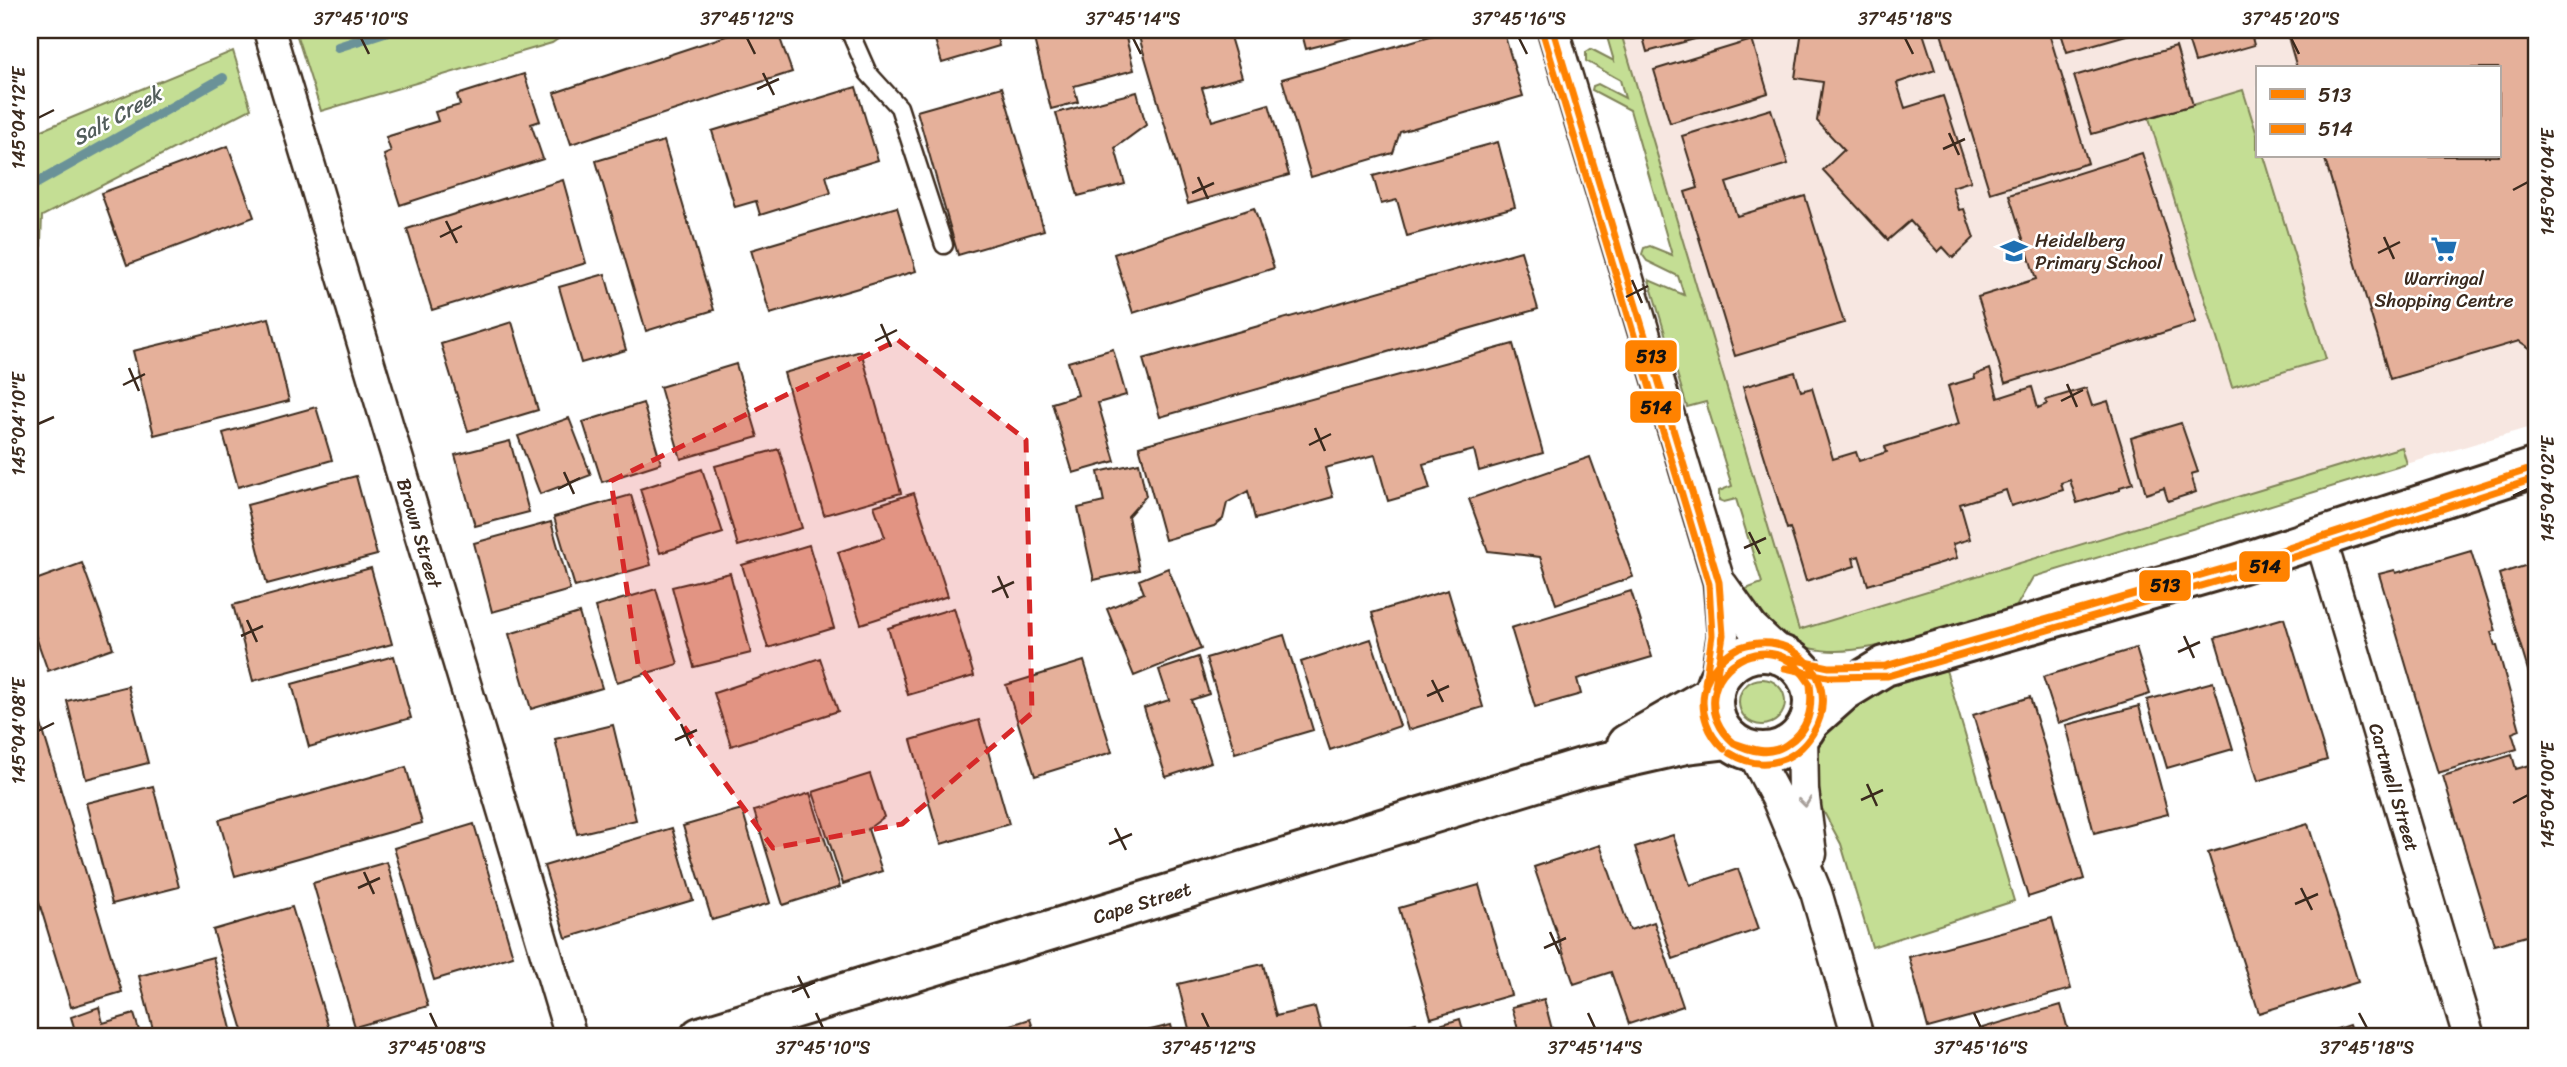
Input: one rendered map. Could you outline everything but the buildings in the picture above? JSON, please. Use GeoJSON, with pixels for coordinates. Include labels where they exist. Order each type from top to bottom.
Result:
{"type":"FeatureCollection","features":[{"type":"Feature","properties":{"kind":"street","name":"Brown Street"},"geometry":{"type":"LineString","coordinates":[[269,30],[571,1037]]}},
{"type":"Feature","properties":{"kind":"street"},"geometry":{"type":"LineString","coordinates":[[1553,30],[1719,582],[1723,635],[1715,690],[1715,717],[1722,731],[1741,745],[1762,752],[1778,750],[1791,744],[1844,691],[1885,666]]}},
{"type":"Feature","properties":{"kind":"street"},"geometry":{"type":"LineString","coordinates":[[1715,690],[1722,673],[1733,662],[1747,655],[1772,653],[1829,667],[1885,666],[2235,565],[2537,467]]}},
{"type":"Feature","properties":{"kind":"street","name":"Cartmell Street"},"geometry":{"type":"LineString","coordinates":[[2320,537],[2469,1037]]}},
{"type":"Feature","properties":{"kind":"street"},"geometry":{"type":"LineString","coordinates":[[1719,582],[1752,627],[1806,678],[1812,692],[1813,707],[1805,728],[1803,790],[1816,892]]}},
{"type":"Feature","properties":{"kind":"street","name":"Cape Street"},"geometry":{"type":"LineString","coordinates":[[1585,767],[1715,690]]}},
{"type":"Feature","properties":{"kind":"street","name":"Cape Street"},"geometry":{"type":"LineString","coordinates":[[700,1037],[1585,767],[1686,744],[1741,745]]}},
{"type":"Feature","properties":{"kind":"street"},"geometry":{"type":"LineString","coordinates":[[1741,745],[1777,798],[1816,892],[1858,1037]]}},
{"type":"Feature","properties":{"kind":"lane"},"geometry":{"type":"LineString","coordinates":[[849,30],[868,73],[899,107],[944,245]]}},
{"type":"Feature","properties":{"kind":"highlighted area"},"geometry":{"type":"Polygon","coordinates":[[[898,340],[1026,440],[1032,713],[902,824],[773,848],[638,664],[611,481],[898,340]]]}},
{"type":"Feature","properties":{"kind":"shaded area","name":"Heidelberg Primary School"},"geometry":{"type":"Polygon","coordinates":[[[1620,30],[2537,30],[2537,425],[2407,464],[2402,447],[1799,631],[1620,30]]]}},
{"type":"Feature","properties":{"kind":"green space"},"geometry":{"type":"Polygon","coordinates":[[[295,30],[571,30],[552,43],[321,111],[295,30]]]}},
{"type":"Feature","properties":{"kind":"green space"},"geometry":{"type":"Polygon","coordinates":[[[1605,30],[1620,30],[1799,630],[2402,447],[2407,464],[2033,577],[2016,607],[1901,641],[1848,650],[1823,650],[1800,645],[1779,634],[1761,616],[1746,589],[1762,583],[1736,499],[1724,502],[1719,500],[1719,491],[1732,486],[1706,402],[1687,407],[1649,280],[1684,295],[1678,276],[1647,261],[1642,254],[1644,248],[1650,246],[1672,255],[1630,110],[1592,90],[1593,86],[1598,84],[1625,98],[1620,80],[1586,61],[1586,52],[1591,49],[1614,61],[1605,30]]]}},
{"type":"Feature","properties":{"kind":"green space"},"geometry":{"type":"Polygon","coordinates":[[[233,51],[251,109],[42,216],[30,525],[30,135],[233,51]]]}},
{"type":"Feature","properties":{"kind":"green space"},"geometry":{"type":"Polygon","coordinates":[[[2243,90],[2256,132],[2256,158],[2265,158],[2326,359],[2232,387],[2149,118],[2243,90]]]}},
{"type":"Feature","properties":{"kind":"green space"},"geometry":{"type":"Polygon","coordinates":[[[1946,670],[2014,901],[1872,947],[1841,844],[1820,805],[1809,751],[1836,708],[1867,692],[1946,670]]]}},
{"type":"Feature","properties":{"kind":"green space"},"geometry":{"type":"Polygon","coordinates":[[[1762,679],[1779,685],[1785,702],[1779,719],[1762,725],[1745,719],[1739,702],[1745,685],[1762,679]]]}},
{"type":"Feature","properties":{"kind":"waterway","name":"Salt Creek"},"geometry":{"type":"LineString","coordinates":[[338,47],[391,30]]}},
{"type":"Feature","properties":{"kind":"waterway","name":"Salt Creek"},"geometry":{"type":"LineString","coordinates":[[30,187],[223,78]]}},
{"type":"Feature","properties":{"kind":"transit line","name":"513"},"geometry":{"type":"LineString","coordinates":[[1553,30],[1719,582],[1723,635],[1715,686]]}},
{"type":"Feature","properties":{"kind":"transit line","name":"514"},"geometry":{"type":"LineString","coordinates":[[1543,33],[1709,584],[1712,635],[1705,684]]}},
{"type":"Feature","properties":{"kind":"transit line","name":"513"},"geometry":{"type":"LineString","coordinates":[[1787,658],[1829,667],[1885,666],[2236,565],[2537,467]]}},
{"type":"Feature","properties":{"kind":"transit line","name":"514"},"geometry":{"type":"LineString","coordinates":[[1785,668],[1828,677],[1888,676],[2239,575],[2537,478]]}},
{"type":"Feature","properties":{"kind":"transit line","name":"514"},"geometry":{"type":"LineString","coordinates":[[1730,753],[1755,763],[1778,761],[1798,750],[1813,733],[1821,712],[1821,690],[1812,668],[1792,650],[1767,643],[1740,647]]}},
{"type":"Feature","properties":{"kind":"transit line","name":"514"},"geometry":{"type":"LineString","coordinates":[[1724,749],[1713,737],[1707,723],[1703,709],[1704,694],[1714,668],[1738,648]]}},
{"type":"Feature","properties":{"kind":"transit line","name":"513"},"geometry":{"type":"LineString","coordinates":[[1745,657],[1765,653],[1783,657],[1798,668],[1810,684]]}},
{"type":"Feature","properties":{"kind":"transit line","name":"513"},"geometry":{"type":"LineString","coordinates":[[1745,657],[1765,653],[1782,657],[1797,668],[1810,684]]}},
{"type":"Feature","properties":{"kind":"transit line","name":"513"},"geometry":{"type":"LineString","coordinates":[[1734,743],[1717,721],[1714,697],[1723,674],[1745,657]]}},
{"type":"Feature","properties":{"kind":"transit line","name":"513"},"geometry":{"type":"LineString","coordinates":[[1786,745],[1799,733],[1807,719],[1811,702],[1810,684]]}},
{"type":"Feature","properties":{"kind":"transit line","name":"513"},"geometry":{"type":"LineString","coordinates":[[1786,745],[1800,733],[1808,719],[1810,684]]}},
{"type":"Feature","properties":{"kind":"transit line","name":"513"},"geometry":{"type":"LineString","coordinates":[[1734,743],[1767,751],[1786,745]]}},
{"type":"Feature","properties":{"kind":"transit line","name":"513"},"geometry":{"type":"LineString","coordinates":[[1734,743],[1760,752],[1774,751],[1786,745]]}},
{"type":"Feature","properties":{"kind":"place","name":"Warringal Shopping Centre"},"geometry":{"type":"Point","coordinates":[2444,249]}},
{"type":"Feature","properties":{"kind":"place","name":"Heidelberg Primary School"},"geometry":{"type":"Point","coordinates":[2014,251]}}]}
